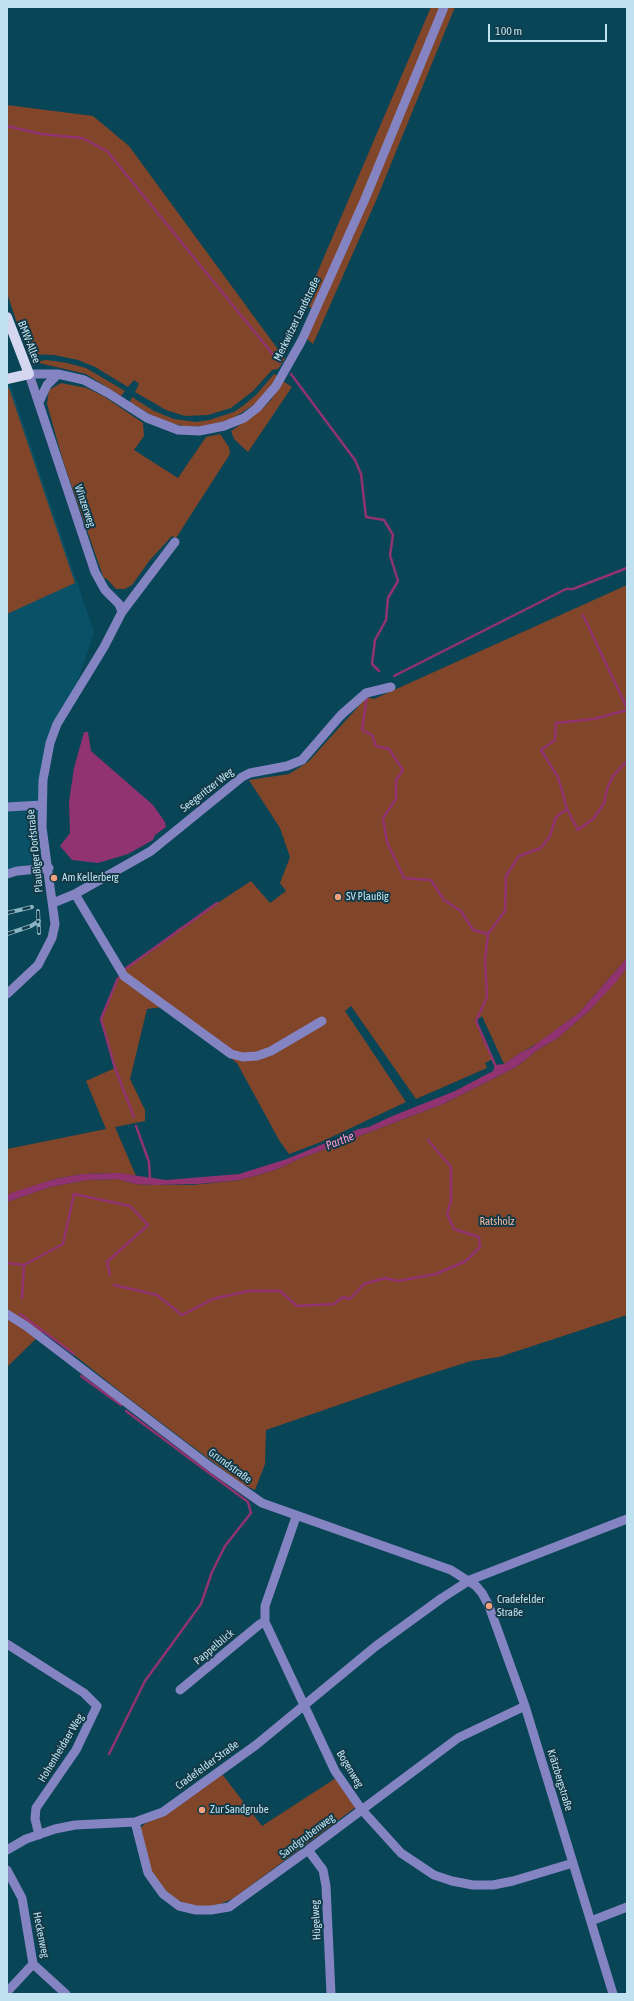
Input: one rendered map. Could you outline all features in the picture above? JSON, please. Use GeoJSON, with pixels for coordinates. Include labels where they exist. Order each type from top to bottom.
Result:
{"type":"FeatureCollection","features":[{"type":"Feature","properties":{"kind":"main road","name":"BMW-Allee"},"geometry":{"type":"LineString","coordinates":[[7,317],[29,374]]}},
{"type":"Feature","properties":{"kind":"main road"},"geometry":{"type":"LineString","coordinates":[[7,380],[29,374]]}},
{"type":"Feature","properties":{"kind":"street","name":"Merkwitzer Landstraße"},"geometry":{"type":"LineString","coordinates":[[29,374],[58,374],[84,380],[98,386],[155,422],[178,430],[199,431],[224,426],[244,418],[257,408],[267,397],[286,368],[329,283],[444,7]]}},
{"type":"Feature","properties":{"kind":"street","name":"Winzerweg"},"geometry":{"type":"LineString","coordinates":[[29,374],[95,572],[105,590],[119,604],[122,612]]}},
{"type":"Feature","properties":{"kind":"street"},"geometry":{"type":"LineString","coordinates":[[39,402],[47,385],[58,374]]}},
{"type":"Feature","properties":{"kind":"street","name":"Plaußiger Dorfstraße"},"geometry":{"type":"LineString","coordinates":[[7,994],[32,972],[46,952],[55,924],[49,868],[42,827],[42,805],[45,768],[50,743],[57,724],[104,647],[122,612],[175,542]]}},
{"type":"Feature","properties":{"kind":"street","name":"Seegeritzer Weg"},"geometry":{"type":"LineString","coordinates":[[53,903],[75,894],[151,851],[242,777],[250,773],[288,766],[302,760],[341,715],[366,693],[391,687]]}},
{"type":"Feature","properties":{"kind":"street"},"geometry":{"type":"LineString","coordinates":[[7,806],[42,805]]}},
{"type":"Feature","properties":{"kind":"street"},"geometry":{"type":"LineString","coordinates":[[7,874],[17,870],[49,868]]}},
{"type":"Feature","properties":{"kind":"street"},"geometry":{"type":"LineString","coordinates":[[75,894],[124,976],[231,1054],[243,1057],[257,1056],[271,1051],[322,1022]]}},
{"type":"Feature","properties":{"kind":"street","name":"Grundstraße"},"geometry":{"type":"LineString","coordinates":[[7,1314],[26,1326],[212,1468],[262,1503],[296,1517],[451,1570],[470,1580]]}},
{"type":"Feature","properties":{"kind":"street","name":"Bogenweg"},"geometry":{"type":"LineString","coordinates":[[296,1517],[265,1606],[265,1622],[335,1770],[362,1810],[401,1853],[434,1875],[452,1881],[473,1885],[493,1885],[513,1881],[573,1862]]}},
{"type":"Feature","properties":{"kind":"street","name":"Cradefelder Straße"},"geometry":{"type":"LineString","coordinates":[[7,1850],[39,1835],[75,1825],[135,1822],[163,1812],[256,1745],[376,1646],[470,1580],[627,1519]]}},
{"type":"Feature","properties":{"kind":"street","name":"Krätzbergstraße"},"geometry":{"type":"LineString","coordinates":[[470,1580],[482,1593],[488,1606],[524,1706],[613,1994]]}},
{"type":"Feature","properties":{"kind":"street","name":"Pappelblick"},"geometry":{"type":"LineString","coordinates":[[180,1690],[260,1624],[265,1622]]}},
{"type":"Feature","properties":{"kind":"street","name":"Hohenheidaer Weg"},"geometry":{"type":"LineString","coordinates":[[7,1644],[84,1693],[97,1706],[76,1750],[36,1808],[35,1819],[39,1835]]}},
{"type":"Feature","properties":{"kind":"street","name":"Sandgrubenweg"},"geometry":{"type":"LineString","coordinates":[[135,1822],[148,1873],[163,1894],[179,1906],[196,1910],[211,1910],[228,1907],[308,1850],[458,1738],[524,1706]]}},
{"type":"Feature","properties":{"kind":"street","name":"Hügelweg"},"geometry":{"type":"LineString","coordinates":[[308,1850],[323,1870],[326,1886],[331,1994]]}},
{"type":"Feature","properties":{"kind":"street","name":"Heckenweg"},"geometry":{"type":"LineString","coordinates":[[7,1870],[22,1898],[33,1964],[66,1994]]}},
{"type":"Feature","properties":{"kind":"street"},"geometry":{"type":"LineString","coordinates":[[590,1921],[627,1907]]}},
{"type":"Feature","properties":{"kind":"street"},"geometry":{"type":"LineString","coordinates":[[7,1992],[33,1964]]}},
{"type":"Feature","properties":{"kind":"shaded area"},"geometry":{"type":"Polygon","coordinates":[[[7,376],[94,632],[74,693],[57,724],[43,780],[48,860],[7,870],[7,376]]]}},
{"type":"Feature","properties":{"kind":"green space"},"geometry":{"type":"Polygon","coordinates":[[[431,7],[440,7],[364,196],[313,308],[303,306],[431,7]]]}},
{"type":"Feature","properties":{"kind":"green space"},"geometry":{"type":"Polygon","coordinates":[[[448,7],[455,7],[375,203],[313,344],[306,338],[448,7]]]}},
{"type":"Feature","properties":{"kind":"green space"},"geometry":{"type":"Polygon","coordinates":[[[7,105],[93,116],[129,146],[285,359],[278,369],[272,370],[253,391],[231,408],[208,415],[185,416],[166,410],[135,392],[139,384],[134,380],[128,387],[95,367],[78,360],[54,355],[31,354],[18,326],[7,293],[7,105]]]}},
{"type":"Feature","properties":{"kind":"green space"},"geometry":{"type":"Polygon","coordinates":[[[47,360],[86,368],[125,391],[121,396],[86,374],[39,363],[40,361],[47,360]]]}},
{"type":"Feature","properties":{"kind":"green space"},"geometry":{"type":"Polygon","coordinates":[[[274,374],[278,376],[274,383],[255,404],[232,419],[214,425],[189,427],[170,423],[151,415],[130,402],[132,397],[154,411],[174,419],[196,422],[209,420],[234,412],[244,405],[256,395],[274,374]]]}},
{"type":"Feature","properties":{"kind":"green space"},"geometry":{"type":"Polygon","coordinates":[[[283,381],[292,387],[248,452],[234,439],[231,431],[260,411],[271,400],[283,381]]]}},
{"type":"Feature","properties":{"kind":"green space"},"geometry":{"type":"Polygon","coordinates":[[[61,383],[87,388],[105,397],[143,423],[144,436],[134,450],[178,478],[206,437],[220,434],[229,447],[230,454],[176,538],[172,536],[150,560],[132,585],[125,589],[116,589],[106,578],[104,579],[63,461],[47,404],[49,390],[61,383]]]}},
{"type":"Feature","properties":{"kind":"green space"},"geometry":{"type":"Polygon","coordinates":[[[9,388],[75,583],[7,614],[7,389],[9,388]]]}},
{"type":"Feature","properties":{"kind":"green space"},"geometry":{"type":"Polygon","coordinates":[[[627,585],[627,958],[579,1013],[540,1042],[504,1064],[482,1016],[476,1021],[493,1059],[485,1063],[487,1068],[416,1099],[351,1006],[345,1011],[406,1102],[321,1142],[289,1154],[279,1140],[237,1063],[163,1007],[147,1009],[130,1079],[145,1110],[145,1121],[115,1127],[136,1176],[119,1173],[83,1174],[55,1179],[7,1195],[7,1149],[106,1129],[86,1081],[115,1068],[101,1019],[118,978],[125,969],[152,951],[178,929],[251,881],[270,903],[286,891],[280,883],[290,857],[280,828],[249,780],[289,774],[308,762],[367,697],[374,699],[627,585]]]}},
{"type":"Feature","properties":{"kind":"green space","name":"Ratsholz"},"geometry":{"type":"Polygon","coordinates":[[[627,967],[627,1315],[499,1357],[471,1361],[408,1381],[266,1430],[265,1464],[255,1490],[242,1484],[127,1397],[44,1331],[7,1367],[7,1202],[50,1187],[87,1180],[118,1179],[135,1184],[193,1185],[240,1180],[275,1170],[299,1159],[443,1104],[516,1067],[536,1051],[559,1037],[590,1010],[627,967]]]}},
{"type":"Feature","properties":{"kind":"green space"},"geometry":{"type":"Polygon","coordinates":[[[222,1774],[262,1826],[336,1778],[356,1807],[234,1898],[216,1906],[196,1906],[184,1903],[167,1894],[153,1877],[140,1828],[146,1823],[166,1814],[222,1774]]]}},
{"type":"Feature","properties":{"kind":"water"},"geometry":{"type":"Polygon","coordinates":[[[84,732],[88,732],[91,751],[153,805],[165,822],[166,827],[155,835],[153,840],[128,854],[98,863],[72,860],[60,846],[70,833],[69,802],[74,768],[84,732]]]}},
{"type":"Feature","properties":{"kind":"water","name":"Parthe"},"geometry":{"type":"Polygon","coordinates":[[[627,958],[627,967],[616,982],[590,1010],[559,1037],[536,1051],[516,1067],[443,1104],[299,1159],[275,1170],[240,1180],[198,1184],[154,1185],[135,1184],[118,1179],[87,1180],[50,1187],[7,1202],[7,1195],[14,1192],[55,1179],[83,1174],[119,1173],[166,1180],[239,1174],[287,1159],[359,1129],[369,1127],[455,1091],[493,1071],[495,1065],[504,1064],[532,1047],[579,1013],[627,958]]]}},
{"type":"Feature","properties":{"kind":"waterway"},"geometry":{"type":"LineString","coordinates":[[7,126],[41,134],[82,138],[107,151],[280,363]]}},
{"type":"Feature","properties":{"kind":"waterway"},"geometry":{"type":"LineString","coordinates":[[291,374],[355,460],[361,474],[366,517],[384,520],[393,535],[390,555],[398,581],[388,598],[386,620],[375,640],[372,664],[379,671]]}},
{"type":"Feature","properties":{"kind":"waterway"},"geometry":{"type":"LineString","coordinates":[[394,676],[566,589],[573,589],[627,568]]}},
{"type":"Feature","properties":{"kind":"waterway"},"geometry":{"type":"LineString","coordinates":[[583,615],[627,708]]}},
{"type":"Feature","properties":{"kind":"waterway"},"geometry":{"type":"LineString","coordinates":[[367,697],[362,730],[372,735],[376,746],[389,749],[403,770],[396,780],[396,799],[383,818],[387,842],[404,878],[431,880],[444,900],[461,911],[473,930],[488,934],[485,960],[487,997],[476,1021],[496,1067]]}},
{"type":"Feature","properties":{"kind":"waterway"},"geometry":{"type":"LineString","coordinates":[[488,934],[505,911],[506,876],[519,856],[541,848],[550,836],[556,817],[567,809],[558,777],[541,750],[555,740],[556,723],[594,719],[627,710]]}},
{"type":"Feature","properties":{"kind":"waterway"},"geometry":{"type":"LineString","coordinates":[[567,809],[578,830],[594,818],[604,803],[607,789],[613,776],[627,761]]}},
{"type":"Feature","properties":{"kind":"waterway"},"geometry":{"type":"LineString","coordinates":[[125,969],[217,903]]}},
{"type":"Feature","properties":{"kind":"waterway"},"geometry":{"type":"LineString","coordinates":[[118,978],[101,1019],[115,1068],[134,1117]]}},
{"type":"Feature","properties":{"kind":"waterway"},"geometry":{"type":"LineString","coordinates":[[136,1126],[149,1162],[150,1180]]}},
{"type":"Feature","properties":{"kind":"waterway"},"geometry":{"type":"LineString","coordinates":[[114,1285],[157,1295],[182,1315],[213,1299],[248,1291],[280,1291],[297,1306],[334,1304],[343,1297],[350,1299],[364,1284],[385,1278],[398,1281],[436,1274],[466,1261],[480,1247],[479,1237],[454,1229],[447,1214],[451,1201],[451,1167],[428,1140]]}},
{"type":"Feature","properties":{"kind":"waterway"},"geometry":{"type":"LineString","coordinates":[[7,1263],[24,1265],[63,1244],[74,1194],[130,1206],[148,1225],[107,1262],[110,1275]]}},
{"type":"Feature","properties":{"kind":"waterway"},"geometry":{"type":"LineString","coordinates":[[22,1298],[24,1265]]}},
{"type":"Feature","properties":{"kind":"waterway"},"geometry":{"type":"LineString","coordinates":[[20,1314],[74,1354]]}},
{"type":"Feature","properties":{"kind":"waterway"},"geometry":{"type":"LineString","coordinates":[[81,1376],[121,1405]]}},
{"type":"Feature","properties":{"kind":"waterway"},"geometry":{"type":"LineString","coordinates":[[109,1754],[145,1681],[201,1604],[212,1572],[225,1546],[251,1513],[248,1502],[126,1411]]}},
{"type":"Feature","properties":{"kind":"railway"},"geometry":{"type":"LineString","coordinates":[[7,913],[32,907]]}},
{"type":"Feature","properties":{"kind":"railway"},"geometry":{"type":"LineString","coordinates":[[38,911],[39,933]]}},
{"type":"Feature","properties":{"kind":"railway"},"geometry":{"type":"LineString","coordinates":[[7,934],[31,926],[39,921]]}},
{"type":"Feature","properties":{"kind":"place","name":"Am Kellerberg"},"geometry":{"type":"Point","coordinates":[54,878]}},
{"type":"Feature","properties":{"kind":"place","name":"SV Plaußig"},"geometry":{"type":"Point","coordinates":[338,897]}},
{"type":"Feature","properties":{"kind":"place","name":"Cradefelder Straße"},"geometry":{"type":"Point","coordinates":[489,1606]}},
{"type":"Feature","properties":{"kind":"place","name":"Zur Sandgrube"},"geometry":{"type":"Point","coordinates":[202,1810]}}]}
